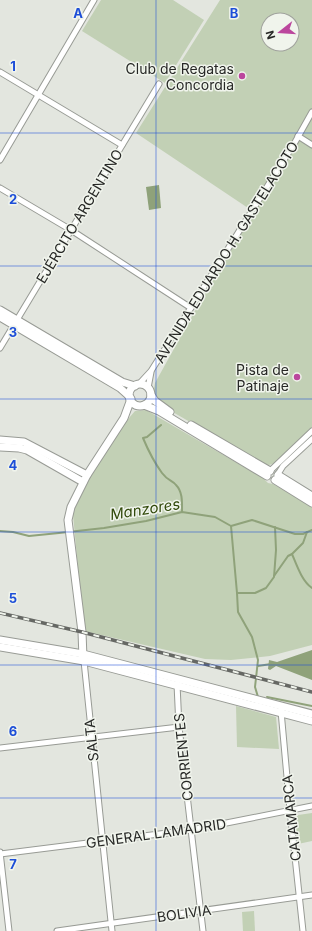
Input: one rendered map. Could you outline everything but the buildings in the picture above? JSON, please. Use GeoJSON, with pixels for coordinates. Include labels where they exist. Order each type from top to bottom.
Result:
{"type":"FeatureCollection","features":[{"type":"Feature","properties":{"kind":"main road"},"geometry":{"type":"LineString","coordinates":[[0,310],[16,323],[120,388],[134,403],[159,411],[312,496]]}},
{"type":"Feature","properties":{"kind":"main road"},"geometry":{"type":"LineString","coordinates":[[0,317],[16,323],[122,382],[146,385],[155,401],[162,408],[273,474],[312,503]]}},
{"type":"Feature","properties":{"kind":"main road"},"geometry":{"type":"LineString","coordinates":[[85,479],[124,418],[130,398],[130,391],[137,385]]}},
{"type":"Feature","properties":{"kind":"main road"},"geometry":{"type":"LineString","coordinates":[[124,418],[149,401],[150,391]]}},
{"type":"Feature","properties":{"kind":"main road"},"geometry":{"type":"LineString","coordinates":[[0,440],[24,442],[85,479]]}},
{"type":"Feature","properties":{"kind":"main road"},"geometry":{"type":"LineString","coordinates":[[0,447],[27,450],[85,479]]}},
{"type":"Feature","properties":{"kind":"main road","name":"SALTA"},"geometry":{"type":"LineString","coordinates":[[83,657],[82,632],[68,520],[71,507],[85,479]]}},
{"type":"Feature","properties":{"kind":"main road"},"geometry":{"type":"LineString","coordinates":[[0,640],[83,657],[281,709],[312,720]]}},
{"type":"Feature","properties":{"kind":"main road"},"geometry":{"type":"LineString","coordinates":[[0,647],[83,657]]}},
{"type":"Feature","properties":{"kind":"main road"},"geometry":{"type":"LineString","coordinates":[[281,709],[312,714]]}},
{"type":"Feature","properties":{"kind":"street"},"geometry":{"type":"LineString","coordinates":[[0,160],[94,0]]}},
{"type":"Feature","properties":{"kind":"street"},"geometry":{"type":"LineString","coordinates":[[0,72],[122,145]]}},
{"type":"Feature","properties":{"kind":"street","name":"EJÉRCITO ARGENTINO"},"geometry":{"type":"LineString","coordinates":[[0,348],[159,84]]}},
{"type":"Feature","properties":{"kind":"street","name":"AVENIDA EDUARDO H. GASTELACOTO"},"geometry":{"type":"LineString","coordinates":[[137,385],[151,372],[312,112]]}},
{"type":"Feature","properties":{"kind":"street"},"geometry":{"type":"LineString","coordinates":[[298,136],[312,145]]}},
{"type":"Feature","properties":{"kind":"street"},"geometry":{"type":"LineString","coordinates":[[0,188],[71,230],[191,308]]}},
{"type":"Feature","properties":{"kind":"street","name":"AVENIDA EDUARDO H. GASTELACOTO"},"geometry":{"type":"LineString","coordinates":[[150,391],[151,372]]}},
{"type":"Feature","properties":{"kind":"street"},"geometry":{"type":"LineString","coordinates":[[273,474],[312,431]]}},
{"type":"Feature","properties":{"kind":"street"},"geometry":{"type":"LineString","coordinates":[[273,474],[312,439]]}},
{"type":"Feature","properties":{"kind":"street","name":"SALTA"},"geometry":{"type":"LineString","coordinates":[[83,657],[112,931]]}},
{"type":"Feature","properties":{"kind":"street","name":"CORRIENTES"},"geometry":{"type":"LineString","coordinates":[[178,682],[179,727],[203,931]]}},
{"type":"Feature","properties":{"kind":"street","name":"CATAMARCA"},"geometry":{"type":"LineString","coordinates":[[281,709],[303,931]]}},
{"type":"Feature","properties":{"kind":"street"},"geometry":{"type":"LineString","coordinates":[[0,748],[179,727]]}},
{"type":"Feature","properties":{"kind":"street","name":"GENERAL LAMADRID"},"geometry":{"type":"LineString","coordinates":[[0,853],[191,830],[312,806]]}},
{"type":"Feature","properties":{"kind":"street"},"geometry":{"type":"LineString","coordinates":[[0,853],[9,931]]}},
{"type":"Feature","properties":{"kind":"street","name":"BOLIVIA"},"geometry":{"type":"LineString","coordinates":[[57,931],[312,895]]}},
{"type":"Feature","properties":{"kind":"shaded area"},"geometry":{"type":"Polygon","coordinates":[[[101,0],[173,0],[204,20],[165,83],[82,31],[101,0]]]}},
{"type":"Feature","properties":{"kind":"shaded area"},"geometry":{"type":"Polygon","coordinates":[[[220,0],[312,0],[312,427],[275,463],[269,465],[263,464],[164,407],[153,393],[155,383],[251,210],[136,133],[220,0]]]}},
{"type":"Feature","properties":{"kind":"shaded area"},"geometry":{"type":"Polygon","coordinates":[[[159,185],[161,208],[149,210],[146,187],[159,185]]]}},
{"type":"Feature","properties":{"kind":"shaded area"},"geometry":{"type":"Polygon","coordinates":[[[146,410],[263,478],[268,483],[273,484],[312,507],[312,645],[270,656],[231,660],[205,659],[84,631],[73,515],[76,504],[97,465],[129,418],[135,411],[146,410]]]}},
{"type":"Feature","properties":{"kind":"shaded area"},"geometry":{"type":"Polygon","coordinates":[[[312,650],[312,680],[276,666],[270,670],[268,669],[269,660],[277,662],[312,650]]]}},
{"type":"Feature","properties":{"kind":"shaded area"},"geometry":{"type":"Polygon","coordinates":[[[236,706],[276,717],[279,749],[237,747],[236,706]]]}},
{"type":"Feature","properties":{"kind":"shaded area"},"geometry":{"type":"Polygon","coordinates":[[[312,813],[312,841],[298,844],[294,820],[298,815],[312,813]]]}},
{"type":"Feature","properties":{"kind":"shaded area"},"geometry":{"type":"Polygon","coordinates":[[[254,911],[255,931],[243,931],[242,912],[254,911]]]}},
{"type":"Feature","properties":{"kind":"waterway"},"geometry":{"type":"LineString","coordinates":[[161,425],[147,437],[143,438],[156,465],[166,478],[174,483],[180,491],[182,498],[182,512]]}},
{"type":"Feature","properties":{"kind":"waterway","name":"Manzores"},"geometry":{"type":"LineString","coordinates":[[0,531],[13,532],[29,536],[59,533],[146,521],[182,512],[215,517],[231,526],[252,520],[295,534],[303,534],[312,530]]}},
{"type":"Feature","properties":{"kind":"waterway"},"geometry":{"type":"LineString","coordinates":[[231,526],[237,593]]}},
{"type":"Feature","properties":{"kind":"waterway"},"geometry":{"type":"LineString","coordinates":[[258,697],[255,687],[258,660],[252,637],[238,612],[237,593],[255,593],[266,588],[274,577],[276,550],[275,527]]}},
{"type":"Feature","properties":{"kind":"waterway"},"geometry":{"type":"LineString","coordinates":[[307,532],[303,543],[292,554],[303,577],[312,588]]}},
{"type":"Feature","properties":{"kind":"waterway"},"geometry":{"type":"LineString","coordinates":[[274,576],[288,556],[292,554]]}},
{"type":"Feature","properties":{"kind":"waterway"},"geometry":{"type":"LineString","coordinates":[[258,666],[271,664]]}},
{"type":"Feature","properties":{"kind":"waterway"},"geometry":{"type":"LineString","coordinates":[[267,697],[312,706]]}},
{"type":"Feature","properties":{"kind":"railway"},"geometry":{"type":"LineString","coordinates":[[0,613],[82,632],[312,692]]}},
{"type":"Feature","properties":{"kind":"place","name":"Club de Regatas Concordia"},"geometry":{"type":"Point","coordinates":[242,76]}},
{"type":"Feature","properties":{"kind":"place","name":"Pista de Patinaje"},"geometry":{"type":"Point","coordinates":[297,377]}}]}
